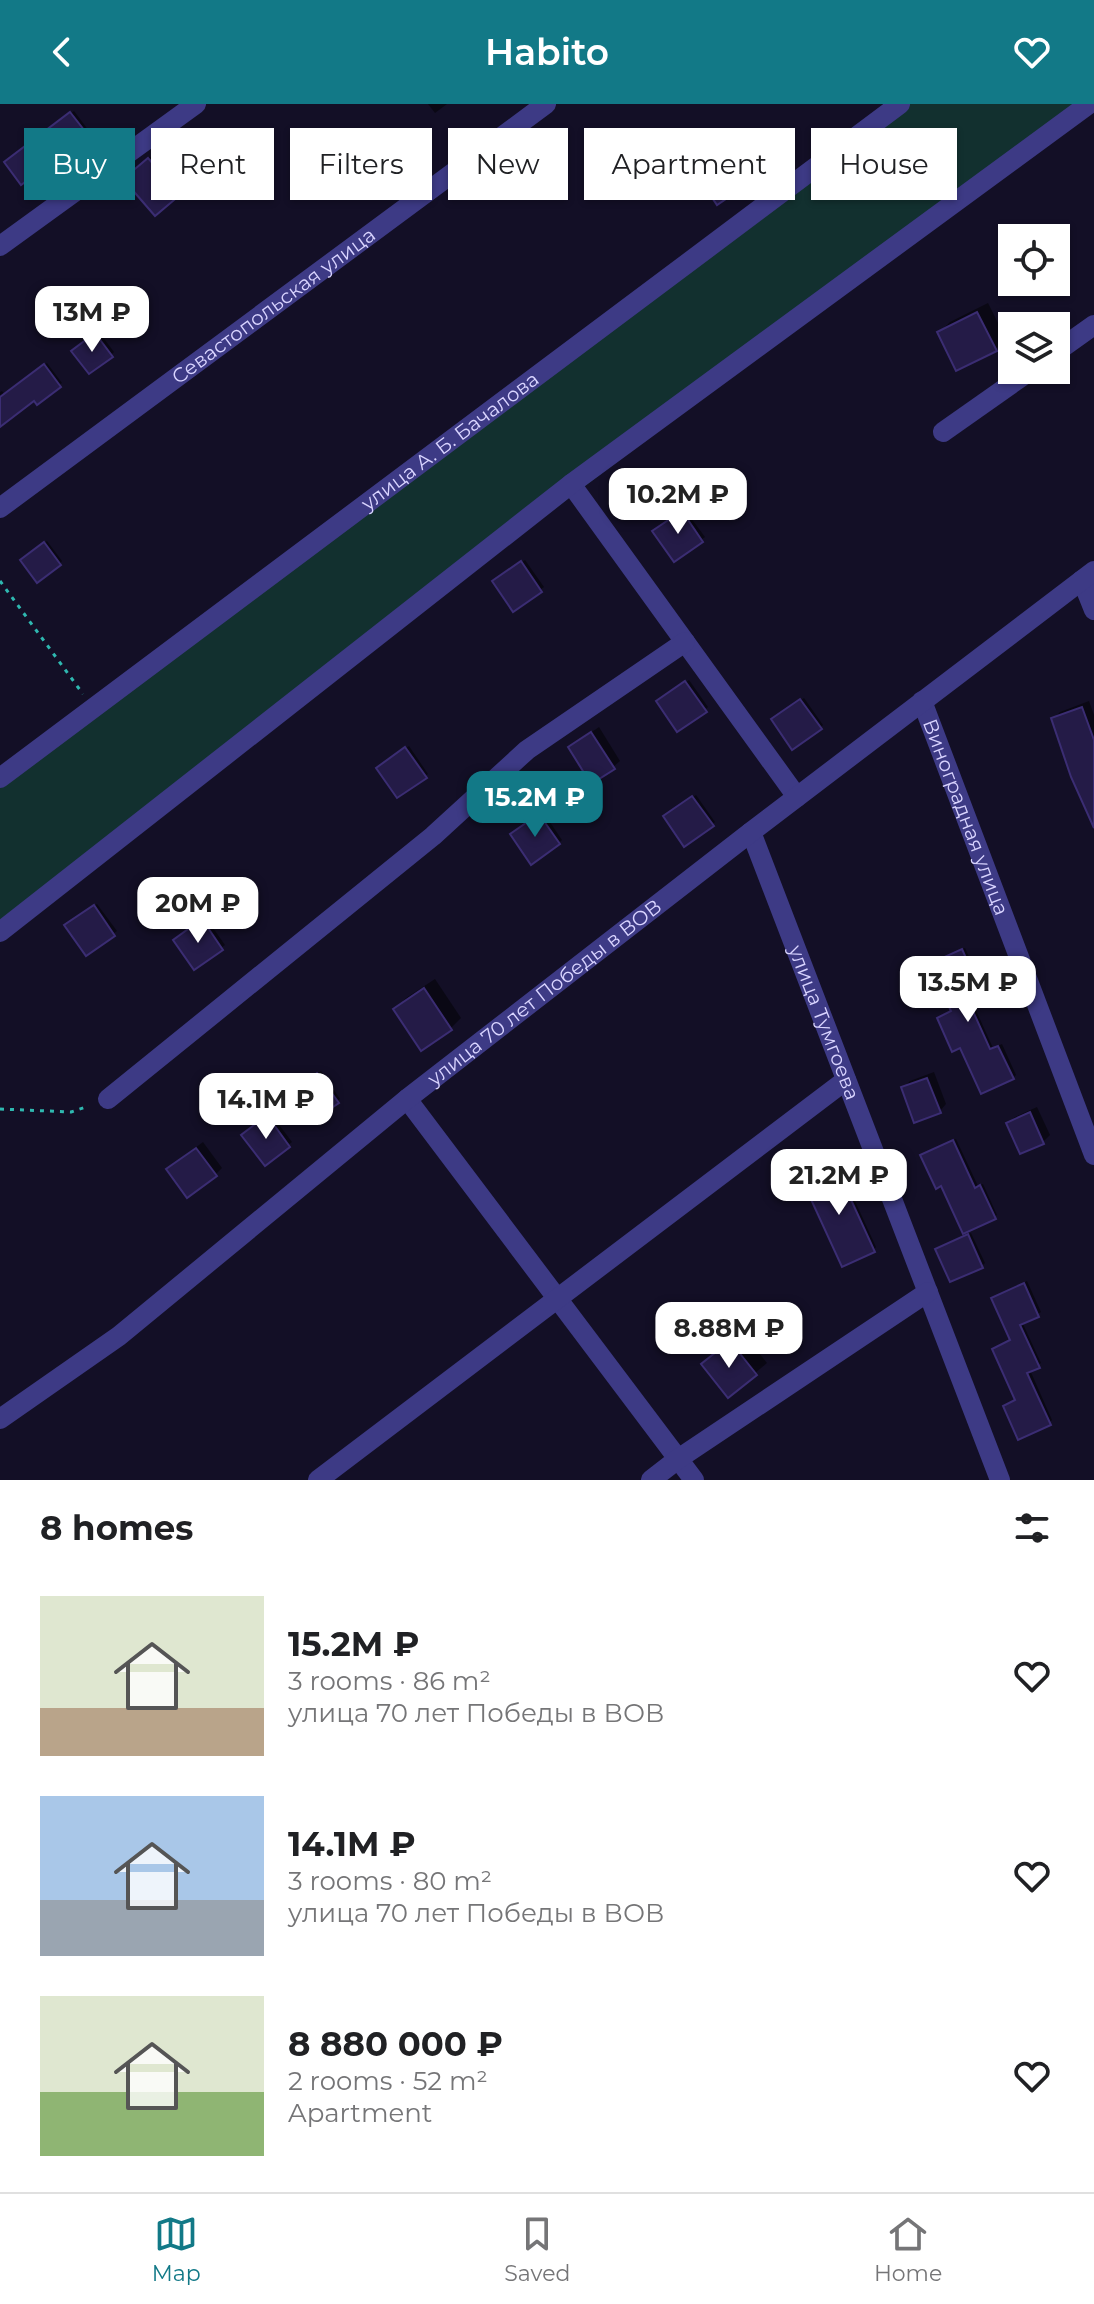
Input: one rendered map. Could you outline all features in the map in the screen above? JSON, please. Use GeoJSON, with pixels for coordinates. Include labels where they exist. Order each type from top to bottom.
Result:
{"type":"FeatureCollection","features":[{"type":"Feature","properties":{"kind":"street"},"geometry":{"type":"LineString","coordinates":[[0,246],[196,104]]}},
{"type":"Feature","properties":{"kind":"street","name":"Севастопольская улица"},"geometry":{"type":"LineString","coordinates":[[0,508],[546,104]]}},
{"type":"Feature","properties":{"kind":"street","name":"улица А. Б. Бачалова"},"geometry":{"type":"LineString","coordinates":[[0,778],[900,104]]}},
{"type":"Feature","properties":{"kind":"street"},"geometry":{"type":"LineString","coordinates":[[0,932],[571,484],[1089,104]]}},
{"type":"Feature","properties":{"kind":"street"},"geometry":{"type":"LineString","coordinates":[[1070,342],[1094,325]]}},
{"type":"Feature","properties":{"kind":"street"},"geometry":{"type":"LineString","coordinates":[[943,432],[1011,384]]}},
{"type":"Feature","properties":{"kind":"street"},"geometry":{"type":"LineString","coordinates":[[571,484],[797,797]]}},
{"type":"Feature","properties":{"kind":"street"},"geometry":{"type":"LineString","coordinates":[[1088,576],[1094,610]]}},
{"type":"Feature","properties":{"kind":"street","name":"улица 70 лет Победы в ВОВ"},"geometry":{"type":"LineString","coordinates":[[0,1419],[119,1336],[407,1099],[1088,576]]}},
{"type":"Feature","properties":{"kind":"street"},"geometry":{"type":"LineString","coordinates":[[108,1099],[433,836],[527,750],[685,642]]}},
{"type":"Feature","properties":{"kind":"street","name":"Виноградная улица"},"geometry":{"type":"LineString","coordinates":[[922,701],[1094,1155]]}},
{"type":"Feature","properties":{"kind":"street","name":"улица Тумгоева"},"geometry":{"type":"LineString","coordinates":[[751,832],[1000,1480]]}},
{"type":"Feature","properties":{"kind":"street"},"geometry":{"type":"LineString","coordinates":[[318,1480],[846,1080]]}},
{"type":"Feature","properties":{"kind":"street"},"geometry":{"type":"LineString","coordinates":[[407,1099],[694,1480]]}},
{"type":"Feature","properties":{"kind":"street"},"geometry":{"type":"LineString","coordinates":[[651,1480],[928,1292]]}},
{"type":"Feature","properties":{"kind":"path"},"geometry":{"type":"LineString","coordinates":[[0,581],[93,708]]}},
{"type":"Feature","properties":{"kind":"path"},"geometry":{"type":"LineString","coordinates":[[0,1109],[71,1112],[108,1099]]}},
{"type":"Feature","properties":{"kind":"green space"},"geometry":{"type":"Polygon","coordinates":[[[900,104],[1092,104],[0,927],[0,781],[772,200],[795,200],[795,183],[811,171],[811,200],[957,200],[957,128],[868,128],[900,104]]]}},
{"type":"Feature","properties":{"kind":"building"},"geometry":{"type":"Polygon","coordinates":[[[70,112],[83,128],[49,128],[70,112]]]}},
{"type":"Feature","properties":{"kind":"building"},"geometry":{"type":"Polygon","coordinates":[[[24,147],[24,183],[21,185],[4,162],[24,147]]]}},
{"type":"Feature","properties":{"kind":"building"},"geometry":{"type":"Polygon","coordinates":[[[148,158],[151,161],[151,200],[174,200],[155,216],[135,193],[135,169],[148,158]]]}},
{"type":"Feature","properties":{"kind":"building"},"geometry":{"type":"Polygon","coordinates":[[[977,312],[997,351],[956,371],[937,332],[977,312]]]}},
{"type":"Feature","properties":{"kind":"building"},"geometry":{"type":"Polygon","coordinates":[[[95,333],[113,357],[89,374],[71,351],[95,333]]]}},
{"type":"Feature","properties":{"kind":"building"},"geometry":{"type":"Polygon","coordinates":[[[44,364],[61,387],[37,405],[34,401],[0,427],[0,397],[44,364]]]}},
{"type":"Feature","properties":{"kind":"building"},"geometry":{"type":"Polygon","coordinates":[[[682,511],[703,542],[674,562],[652,531],[682,511]]]}},
{"type":"Feature","properties":{"kind":"building"},"geometry":{"type":"Polygon","coordinates":[[[44,542],[61,565],[37,583],[20,560],[44,542]]]}},
{"type":"Feature","properties":{"kind":"building"},"geometry":{"type":"Polygon","coordinates":[[[521,561],[542,592],[513,612],[492,581],[521,561]]]}},
{"type":"Feature","properties":{"kind":"building"},"geometry":{"type":"Polygon","coordinates":[[[685,681],[707,712],[677,732],[656,701],[685,681]]]}},
{"type":"Feature","properties":{"kind":"building"},"geometry":{"type":"Polygon","coordinates":[[[800,699],[822,729],[792,750],[771,719],[800,699]]]}},
{"type":"Feature","properties":{"kind":"building"},"geometry":{"type":"Polygon","coordinates":[[[1082,707],[1094,740],[1094,828],[1071,777],[1051,718],[1082,707]]]}},
{"type":"Feature","properties":{"kind":"building"},"geometry":{"type":"Polygon","coordinates":[[[591,732],[615,769],[591,784],[568,747],[591,732]]]}},
{"type":"Feature","properties":{"kind":"building"},"geometry":{"type":"Polygon","coordinates":[[[405,747],[427,778],[397,798],[376,768],[405,747]]]}},
{"type":"Feature","properties":{"kind":"building"},"geometry":{"type":"Polygon","coordinates":[[[692,796],[714,826],[684,847],[663,816],[692,796]]]}},
{"type":"Feature","properties":{"kind":"building"},"geometry":{"type":"Polygon","coordinates":[[[539,814],[560,844],[531,865],[510,834],[539,814]]]}},
{"type":"Feature","properties":{"kind":"building"},"geometry":{"type":"Polygon","coordinates":[[[94,905],[115,936],[86,956],[64,925],[94,905]]]}},
{"type":"Feature","properties":{"kind":"building"},"geometry":{"type":"Polygon","coordinates":[[[202,919],[223,950],[194,970],[173,940],[202,919]]]}},
{"type":"Feature","properties":{"kind":"building"},"geometry":{"type":"Polygon","coordinates":[[[962,949],[977,983],[963,989],[990,1049],[998,1046],[1014,1079],[981,1094],[960,1048],[952,1052],[937,1018],[951,1011],[929,964],[962,949]]]}},
{"type":"Feature","properties":{"kind":"building"},"geometry":{"type":"Polygon","coordinates":[[[424,988],[452,1030],[421,1051],[393,1009],[424,988]]]}},
{"type":"Feature","properties":{"kind":"building"},"geometry":{"type":"Polygon","coordinates":[[[317,1073],[339,1103],[309,1123],[288,1093],[317,1073]]]}},
{"type":"Feature","properties":{"kind":"building"},"geometry":{"type":"Polygon","coordinates":[[[927,1078],[941,1113],[914,1123],[901,1087],[927,1078]]]}},
{"type":"Feature","properties":{"kind":"building"},"geometry":{"type":"Polygon","coordinates":[[[1030,1112],[1044,1144],[1020,1154],[1006,1123],[1030,1112]]]}},
{"type":"Feature","properties":{"kind":"building"},"geometry":{"type":"Polygon","coordinates":[[[267,1115],[290,1147],[265,1166],[241,1135],[267,1115]]]}},
{"type":"Feature","properties":{"kind":"building"},"geometry":{"type":"Polygon","coordinates":[[[953,1140],[975,1188],[980,1185],[996,1219],[963,1234],[941,1186],[936,1189],[920,1155],[953,1140]]]}},
{"type":"Feature","properties":{"kind":"building"},"geometry":{"type":"Polygon","coordinates":[[[196,1148],[217,1176],[187,1198],[166,1169],[196,1148]]]}},
{"type":"Feature","properties":{"kind":"building"},"geometry":{"type":"Polygon","coordinates":[[[836,1167],[875,1252],[842,1267],[803,1182],[836,1167]]]}},
{"type":"Feature","properties":{"kind":"building"},"geometry":{"type":"Polygon","coordinates":[[[968,1234],[983,1268],[950,1282],[935,1249],[968,1234]]]}},
{"type":"Feature","properties":{"kind":"building"},"geometry":{"type":"Polygon","coordinates":[[[1024,1283],[1039,1317],[1020,1325],[1040,1368],[1027,1373],[1051,1425],[1018,1440],[1003,1406],[1015,1400],[992,1349],[1010,1340],[991,1298],[1024,1283]]]}},
{"type":"Feature","properties":{"kind":"building"},"geometry":{"type":"Polygon","coordinates":[[[730,1341],[757,1375],[728,1398],[701,1364],[730,1341]]]}}]}
